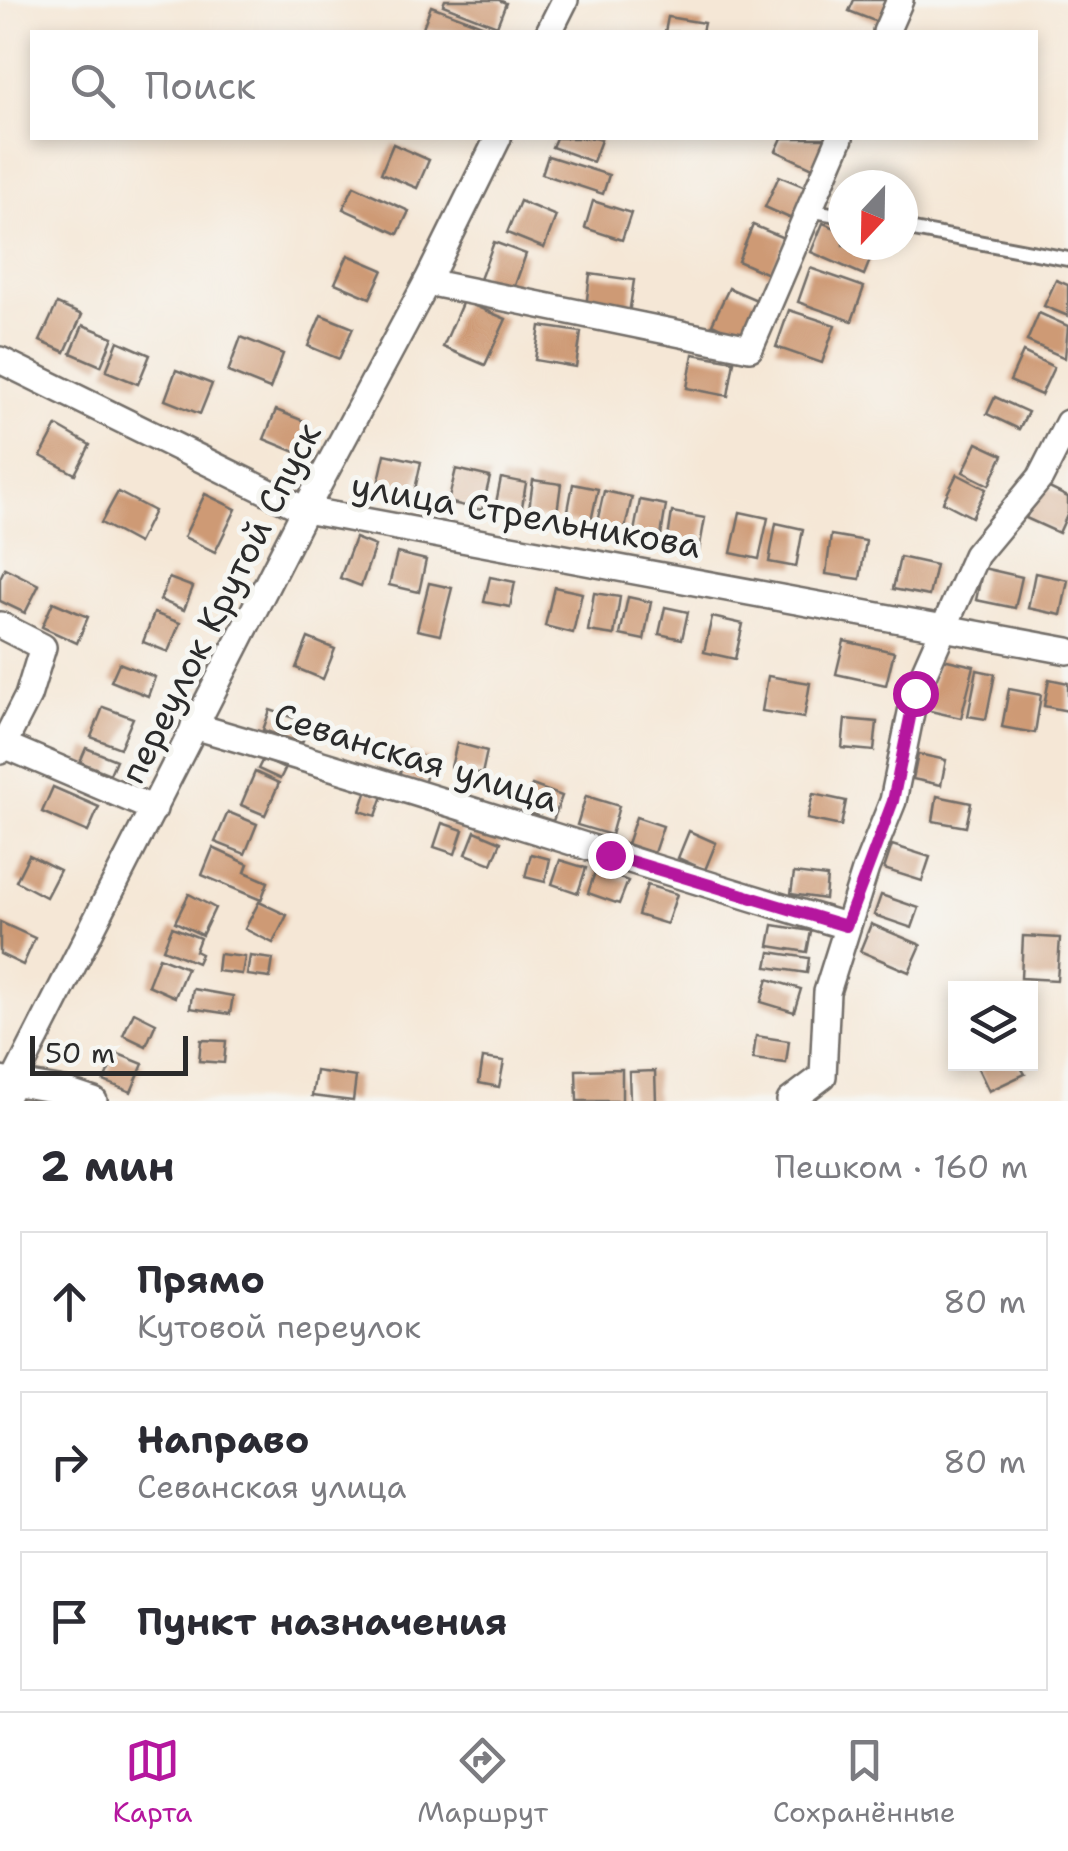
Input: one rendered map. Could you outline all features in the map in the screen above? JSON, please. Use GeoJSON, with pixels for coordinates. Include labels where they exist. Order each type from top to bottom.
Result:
{"type":"FeatureCollection","features":[{"type":"Feature","properties":{"kind":"street"},"geometry":{"type":"LineString","coordinates":[[550,30],[565,0]]}},
{"type":"Feature","properties":{"kind":"street"},"geometry":{"type":"LineString","coordinates":[[887,30],[900,0]]}},
{"type":"Feature","properties":{"kind":"street","name":"переулок Крутой Спуск"},"geometry":{"type":"LineString","coordinates":[[6,1088],[427,282],[497,140]]}},
{"type":"Feature","properties":{"kind":"street"},"geometry":{"type":"LineString","coordinates":[[427,282],[750,348],[839,140]]}},
{"type":"Feature","properties":{"kind":"street","name":"улица Стрельникова"},"geometry":{"type":"LineString","coordinates":[[0,360],[305,510],[1068,651]]}},
{"type":"Feature","properties":{"kind":"street"},"geometry":{"type":"LineString","coordinates":[[790,1101],[822,1076],[827,992],[846,926],[893,801],[915,693],[976,555],[1040,478],[1068,423]]}},
{"type":"Feature","properties":{"kind":"street"},"geometry":{"type":"LineString","coordinates":[[0,625],[43,647],[28,696],[2,748],[154,809]]}},
{"type":"Feature","properties":{"kind":"street","name":"Севанская улица"},"geometry":{"type":"LineString","coordinates":[[194,726],[376,778],[610,855],[846,926]]}},
{"type":"Feature","properties":{"kind":"street"},"geometry":{"type":"LineString","coordinates":[[6,1088],[64,1092],[94,1101]]}},
{"type":"Feature","properties":{"kind":"lane"},"geometry":{"type":"LineString","coordinates":[[808,210],[828,213]]}},
{"type":"Feature","properties":{"kind":"lane"},"geometry":{"type":"LineString","coordinates":[[918,231],[1068,259]]}},
{"type":"Feature","properties":{"kind":"building"},"geometry":{"type":"Polygon","coordinates":[[[445,0],[506,3],[497,26],[443,5],[445,0]]]}},
{"type":"Feature","properties":{"kind":"building"},"geometry":{"type":"Polygon","coordinates":[[[854,0],[892,0],[882,24],[849,11],[854,0]]]}},
{"type":"Feature","properties":{"kind":"building"},"geometry":{"type":"Polygon","coordinates":[[[431,6],[490,28],[490,30],[422,30],[431,6]]]}},
{"type":"Feature","properties":{"kind":"building"},"geometry":{"type":"Polygon","coordinates":[[[668,17],[704,23],[702,30],[665,30],[668,17]]]}},
{"type":"Feature","properties":{"kind":"building"},"geometry":{"type":"Polygon","coordinates":[[[555,140],[601,140],[593,162],[552,147],[555,140]]]}},
{"type":"Feature","properties":{"kind":"building"},"geometry":{"type":"Polygon","coordinates":[[[781,140],[827,140],[815,169],[776,151],[781,140]]]}},
{"type":"Feature","properties":{"kind":"building"},"geometry":{"type":"Polygon","coordinates":[[[393,144],[429,160],[417,188],[381,173],[393,144]]]}},
{"type":"Feature","properties":{"kind":"building"},"geometry":{"type":"Polygon","coordinates":[[[548,156],[609,175],[603,194],[542,174],[548,156]]]}},
{"type":"Feature","properties":{"kind":"building"},"geometry":{"type":"Polygon","coordinates":[[[779,176],[808,188],[794,220],[765,207],[779,176]]]}},
{"type":"Feature","properties":{"kind":"building"},"geometry":{"type":"Polygon","coordinates":[[[354,186],[409,211],[398,234],[343,209],[354,186]]]}},
{"type":"Feature","properties":{"kind":"building"},"geometry":{"type":"Polygon","coordinates":[[[520,201],[556,216],[544,248],[507,233],[520,201]]]}},
{"type":"Feature","properties":{"kind":"building"},"geometry":{"type":"Polygon","coordinates":[[[593,201],[631,213],[622,240],[585,228],[593,201]]]}},
{"type":"Feature","properties":{"kind":"building"},"geometry":{"type":"Polygon","coordinates":[[[823,223],[828,225],[828,259],[811,252],[823,223]]]}},
{"type":"Feature","properties":{"kind":"building"},"geometry":{"type":"Polygon","coordinates":[[[753,225],[786,239],[770,275],[738,261],[753,225]]]}},
{"type":"Feature","properties":{"kind":"building"},"geometry":{"type":"Polygon","coordinates":[[[494,242],[526,254],[512,294],[479,282],[494,242]]]}},
{"type":"Feature","properties":{"kind":"building"},"geometry":{"type":"Polygon","coordinates":[[[348,255],[383,270],[370,298],[335,283],[348,255]]]}},
{"type":"Feature","properties":{"kind":"building"},"geometry":{"type":"Polygon","coordinates":[[[829,260],[870,260],[864,275],[829,260]]]}},
{"type":"Feature","properties":{"kind":"building"},"geometry":{"type":"Polygon","coordinates":[[[810,268],[864,287],[852,321],[798,302],[810,268]]]}},
{"type":"Feature","properties":{"kind":"building"},"geometry":{"type":"Polygon","coordinates":[[[590,274],[634,280],[629,314],[586,308],[590,274]]]}},
{"type":"Feature","properties":{"kind":"building"},"geometry":{"type":"Polygon","coordinates":[[[1056,280],[1068,285],[1068,316],[1044,306],[1056,280]]]}},
{"type":"Feature","properties":{"kind":"building"},"geometry":{"type":"Polygon","coordinates":[[[729,288],[759,301],[742,338],[712,324],[729,288]]]}},
{"type":"Feature","properties":{"kind":"building"},"geometry":{"type":"Polygon","coordinates":[[[463,301],[506,319],[485,365],[443,347],[463,301]]]}},
{"type":"Feature","properties":{"kind":"building"},"geometry":{"type":"Polygon","coordinates":[[[57,304],[82,315],[65,352],[40,341],[57,304]]]}},
{"type":"Feature","properties":{"kind":"building"},"geometry":{"type":"Polygon","coordinates":[[[789,310],[835,325],[822,363],[776,347],[789,310]]]}},
{"type":"Feature","properties":{"kind":"building"},"geometry":{"type":"Polygon","coordinates":[[[1039,313],[1068,326],[1065,358],[1027,341],[1039,313]]]}},
{"type":"Feature","properties":{"kind":"building"},"geometry":{"type":"Polygon","coordinates":[[[321,315],[353,328],[339,359],[308,346],[321,315]]]}},
{"type":"Feature","properties":{"kind":"building"},"geometry":{"type":"Polygon","coordinates":[[[83,325],[113,337],[101,366],[71,353],[83,325]]]}},
{"type":"Feature","properties":{"kind":"building"},"geometry":{"type":"Polygon","coordinates":[[[540,326],[581,332],[576,367],[535,360],[540,326]]]}},
{"type":"Feature","properties":{"kind":"building"},"geometry":{"type":"Polygon","coordinates":[[[241,337],[283,354],[270,389],[228,372],[241,337]]]}},
{"type":"Feature","properties":{"kind":"building"},"geometry":{"type":"Polygon","coordinates":[[[118,341],[150,355],[138,384],[106,371],[118,341]]]}},
{"type":"Feature","properties":{"kind":"building"},"geometry":{"type":"Polygon","coordinates":[[[1023,352],[1054,367],[1041,395],[1010,381],[1023,352]]]}},
{"type":"Feature","properties":{"kind":"building"},"geometry":{"type":"Polygon","coordinates":[[[693,354],[734,361],[728,396],[687,388],[693,354]]]}},
{"type":"Feature","properties":{"kind":"building"},"geometry":{"type":"Polygon","coordinates":[[[176,370],[212,384],[200,414],[165,400],[176,370]]]}},
{"type":"Feature","properties":{"kind":"building"},"geometry":{"type":"Polygon","coordinates":[[[995,397],[1028,412],[1019,429],[987,414],[995,397]]]}},
{"type":"Feature","properties":{"kind":"building"},"geometry":{"type":"Polygon","coordinates":[[[276,410],[309,423],[298,453],[264,439],[276,410]]]}},
{"type":"Feature","properties":{"kind":"building"},"geometry":{"type":"Polygon","coordinates":[[[57,426],[90,445],[75,474],[41,456],[57,426]]]}},
{"type":"Feature","properties":{"kind":"building"},"geometry":{"type":"Polygon","coordinates":[[[977,443],[1003,455],[989,485],[963,472],[977,443]]]}},
{"type":"Feature","properties":{"kind":"building"},"geometry":{"type":"Polygon","coordinates":[[[385,454],[421,462],[414,494],[378,485],[385,454]]]}},
{"type":"Feature","properties":{"kind":"building"},"geometry":{"type":"Polygon","coordinates":[[[456,469],[490,477],[482,510],[448,502],[456,469]]]}},
{"type":"Feature","properties":{"kind":"building"},"geometry":{"type":"Polygon","coordinates":[[[957,474],[986,489],[972,517],[943,502],[957,474]]]}},
{"type":"Feature","properties":{"kind":"building"},"geometry":{"type":"Polygon","coordinates":[[[501,478],[526,483],[521,513],[495,508],[501,478]]]}},
{"type":"Feature","properties":{"kind":"building"},"geometry":{"type":"Polygon","coordinates":[[[533,480],[561,484],[556,520],[528,516],[533,480]]]}},
{"type":"Feature","properties":{"kind":"building"},"geometry":{"type":"Polygon","coordinates":[[[573,484],[598,489],[590,526],[566,521],[573,484]]]}},
{"type":"Feature","properties":{"kind":"building"},"geometry":{"type":"Polygon","coordinates":[[[1041,484],[1068,497],[1068,513],[1059,533],[1026,518],[1041,484]]]}},
{"type":"Feature","properties":{"kind":"building"},"geometry":{"type":"Polygon","coordinates":[[[604,491],[632,497],[624,533],[596,527],[604,491]]]}},
{"type":"Feature","properties":{"kind":"building"},"geometry":{"type":"Polygon","coordinates":[[[118,492],[154,511],[138,543],[101,523],[118,492]]]}},
{"type":"Feature","properties":{"kind":"building"},"geometry":{"type":"Polygon","coordinates":[[[205,494],[236,509],[215,552],[184,537],[205,494]]]}},
{"type":"Feature","properties":{"kind":"building"},"geometry":{"type":"Polygon","coordinates":[[[640,500],[666,505],[660,542],[633,537],[640,500]]]}},
{"type":"Feature","properties":{"kind":"building"},"geometry":{"type":"Polygon","coordinates":[[[672,512],[705,518],[699,551],[667,545],[672,512]]]}},
{"type":"Feature","properties":{"kind":"building"},"geometry":{"type":"Polygon","coordinates":[[[740,512],[768,518],[759,559],[731,553],[740,512]]]}},
{"type":"Feature","properties":{"kind":"building"},"geometry":{"type":"Polygon","coordinates":[[[776,523],[803,529],[796,567],[769,562],[776,523]]]}},
{"type":"Feature","properties":{"kind":"building"},"geometry":{"type":"Polygon","coordinates":[[[831,535],[866,541],[860,579],[826,574],[831,535]]]}},
{"type":"Feature","properties":{"kind":"building"},"geometry":{"type":"Polygon","coordinates":[[[355,538],[375,546],[361,586],[340,578],[355,538]]]}},
{"type":"Feature","properties":{"kind":"building"},"geometry":{"type":"Polygon","coordinates":[[[397,553],[426,560],[419,592],[389,585],[397,553]]]}},
{"type":"Feature","properties":{"kind":"building"},"geometry":{"type":"Polygon","coordinates":[[[900,557],[936,565],[929,596],[893,589],[900,557]]]}},
{"type":"Feature","properties":{"kind":"building"},"geometry":{"type":"Polygon","coordinates":[[[5,568],[39,585],[25,613],[0,601],[0,578],[5,568]]]}},
{"type":"Feature","properties":{"kind":"building"},"geometry":{"type":"Polygon","coordinates":[[[983,568],[1022,577],[1015,608],[976,600],[983,568]]]}},
{"type":"Feature","properties":{"kind":"building"},"geometry":{"type":"Polygon","coordinates":[[[1035,573],[1068,580],[1061,615],[1028,608],[1035,573]]]}},
{"type":"Feature","properties":{"kind":"building"},"geometry":{"type":"Polygon","coordinates":[[[490,577],[515,582],[510,607],[484,602],[490,577]]]}},
{"type":"Feature","properties":{"kind":"building"},"geometry":{"type":"Polygon","coordinates":[[[169,578],[193,587],[184,610],[160,600],[169,578]]]}},
{"type":"Feature","properties":{"kind":"building"},"geometry":{"type":"Polygon","coordinates":[[[429,583],[452,588],[440,635],[417,630],[429,583]]]}},
{"type":"Feature","properties":{"kind":"building"},"geometry":{"type":"Polygon","coordinates":[[[554,587],[582,593],[573,633],[545,626],[554,587]]]}},
{"type":"Feature","properties":{"kind":"building"},"geometry":{"type":"Polygon","coordinates":[[[594,593],[620,597],[614,635],[588,631],[594,593]]]}},
{"type":"Feature","properties":{"kind":"building"},"geometry":{"type":"Polygon","coordinates":[[[628,597],[651,602],[644,640],[620,635],[628,597]]]}},
{"type":"Feature","properties":{"kind":"building"},"geometry":{"type":"Polygon","coordinates":[[[53,602],[88,617],[77,643],[42,627],[53,602]]]}},
{"type":"Feature","properties":{"kind":"building"},"geometry":{"type":"Polygon","coordinates":[[[665,607],[688,612],[682,639],[659,634],[665,607]]]}},
{"type":"Feature","properties":{"kind":"building"},"geometry":{"type":"Polygon","coordinates":[[[154,613],[180,623],[168,652],[143,642],[154,613]]]}},
{"type":"Feature","properties":{"kind":"building"},"geometry":{"type":"Polygon","coordinates":[[[712,617],[743,624],[735,659],[704,652],[712,617]]]}},
{"type":"Feature","properties":{"kind":"building"},"geometry":{"type":"Polygon","coordinates":[[[308,638],[335,649],[323,679],[296,668],[308,638]]]}},
{"type":"Feature","properties":{"kind":"building"},"geometry":{"type":"Polygon","coordinates":[[[844,641],[894,652],[886,685],[836,674],[844,641]]]}},
{"type":"Feature","properties":{"kind":"building"},"geometry":{"type":"Polygon","coordinates":[[[938,658],[974,666],[961,718],[926,710],[938,658]]]}},
{"type":"Feature","properties":{"kind":"building"},"geometry":{"type":"Polygon","coordinates":[[[119,663],[155,677],[148,696],[111,681],[119,663]]]}},
{"type":"Feature","properties":{"kind":"building"},"geometry":{"type":"Polygon","coordinates":[[[977,670],[995,674],[986,719],[968,716],[977,670]]]}},
{"type":"Feature","properties":{"kind":"building"},"geometry":{"type":"Polygon","coordinates":[[[768,676],[810,683],[804,718],[762,711],[768,676]]]}},
{"type":"Feature","properties":{"kind":"building"},"geometry":{"type":"Polygon","coordinates":[[[1049,679],[1068,683],[1068,711],[1044,706],[1049,679]]]}},
{"type":"Feature","properties":{"kind":"building"},"geometry":{"type":"Polygon","coordinates":[[[1009,689],[1041,695],[1035,733],[1002,727],[1009,689]]]}},
{"type":"Feature","properties":{"kind":"building"},"geometry":{"type":"Polygon","coordinates":[[[103,707],[133,718],[120,748],[91,737],[103,707]]]}},
{"type":"Feature","properties":{"kind":"building"},"geometry":{"type":"Polygon","coordinates":[[[270,710],[309,723],[302,743],[263,730],[270,710]]]}},
{"type":"Feature","properties":{"kind":"building"},"geometry":{"type":"Polygon","coordinates":[[[845,719],[877,722],[874,751],[842,748],[845,719]]]}},
{"type":"Feature","properties":{"kind":"building"},"geometry":{"type":"Polygon","coordinates":[[[457,743],[487,751],[482,774],[451,767],[457,743]]]}},
{"type":"Feature","properties":{"kind":"building"},"geometry":{"type":"Polygon","coordinates":[[[86,748],[116,760],[110,774],[80,762],[86,748]]]}},
{"type":"Feature","properties":{"kind":"building"},"geometry":{"type":"Polygon","coordinates":[[[406,752],[431,760],[424,784],[399,776],[406,752]]]}},
{"type":"Feature","properties":{"kind":"building"},"geometry":{"type":"Polygon","coordinates":[[[918,754],[946,760],[941,785],[913,779],[918,754]]]}},
{"type":"Feature","properties":{"kind":"building"},"geometry":{"type":"Polygon","coordinates":[[[263,759],[285,769],[280,779],[258,769],[263,759]]]}},
{"type":"Feature","properties":{"kind":"building"},"geometry":{"type":"Polygon","coordinates":[[[255,772],[279,783],[265,815],[241,805],[255,772]]]}},
{"type":"Feature","properties":{"kind":"building"},"geometry":{"type":"Polygon","coordinates":[[[532,785],[562,796],[553,821],[523,811],[532,785]]]}},
{"type":"Feature","properties":{"kind":"building"},"geometry":{"type":"Polygon","coordinates":[[[53,787],[99,807],[88,832],[42,812],[53,787]]]}},
{"type":"Feature","properties":{"kind":"building"},"geometry":{"type":"Polygon","coordinates":[[[367,790],[383,796],[376,816],[360,811],[367,790]]]}},
{"type":"Feature","properties":{"kind":"building"},"geometry":{"type":"Polygon","coordinates":[[[813,794],[846,801],[841,826],[807,819],[813,794]]]}},
{"type":"Feature","properties":{"kind":"building"},"geometry":{"type":"Polygon","coordinates":[[[586,796],[619,806],[611,835],[577,825],[586,796]]]}},
{"type":"Feature","properties":{"kind":"building"},"geometry":{"type":"Polygon","coordinates":[[[937,796],[971,803],[966,827],[933,821],[937,796]]]}},
{"type":"Feature","properties":{"kind":"building"},"geometry":{"type":"Polygon","coordinates":[[[228,812],[257,824],[245,854],[215,842],[228,812]]]}},
{"type":"Feature","properties":{"kind":"building"},"geometry":{"type":"Polygon","coordinates":[[[636,817],[663,826],[654,853],[627,844],[636,817]]]}},
{"type":"Feature","properties":{"kind":"building"},"geometry":{"type":"Polygon","coordinates":[[[442,823],[463,830],[455,854],[434,847],[442,823]]]}},
{"type":"Feature","properties":{"kind":"building"},"geometry":{"type":"Polygon","coordinates":[[[475,831],[501,842],[492,864],[466,854],[475,831]]]}},
{"type":"Feature","properties":{"kind":"building"},"geometry":{"type":"Polygon","coordinates":[[[689,831],[716,843],[705,870],[678,858],[689,831]]]}},
{"type":"Feature","properties":{"kind":"building"},"geometry":{"type":"Polygon","coordinates":[[[892,845],[930,857],[922,881],[884,869],[892,845]]]}},
{"type":"Feature","properties":{"kind":"building"},"geometry":{"type":"Polygon","coordinates":[[[213,848],[248,864],[245,872],[268,882],[261,900],[202,875],[213,848]]]}},
{"type":"Feature","properties":{"kind":"building"},"geometry":{"type":"Polygon","coordinates":[[[531,854],[550,859],[545,882],[525,877],[531,854]]]}},
{"type":"Feature","properties":{"kind":"building"},"geometry":{"type":"Polygon","coordinates":[[[29,855],[60,870],[46,897],[16,881],[29,855]]]}},
{"type":"Feature","properties":{"kind":"building"},"geometry":{"type":"Polygon","coordinates":[[[560,860],[586,868],[578,893],[552,884],[560,860]]]}},
{"type":"Feature","properties":{"kind":"building"},"geometry":{"type":"Polygon","coordinates":[[[596,869],[628,881],[619,904],[588,893],[596,869]]]}},
{"type":"Feature","properties":{"kind":"building"},"geometry":{"type":"Polygon","coordinates":[[[794,873],[827,877],[825,899],[791,894],[794,873]]]}},
{"type":"Feature","properties":{"kind":"building"},"geometry":{"type":"Polygon","coordinates":[[[647,885],[677,894],[667,924],[638,915],[647,885]]]}},
{"type":"Feature","properties":{"kind":"building"},"geometry":{"type":"Polygon","coordinates":[[[189,894],[215,908],[202,935],[175,922],[189,894]]]}},
{"type":"Feature","properties":{"kind":"building"},"geometry":{"type":"Polygon","coordinates":[[[881,895],[919,908],[912,928],[874,915],[881,895]]]}},
{"type":"Feature","properties":{"kind":"building"},"geometry":{"type":"Polygon","coordinates":[[[259,902],[287,915],[273,943],[245,929],[259,902]]]}},
{"type":"Feature","properties":{"kind":"building"},"geometry":{"type":"Polygon","coordinates":[[[0,922],[35,938],[23,965],[0,954],[0,922]]]}},
{"type":"Feature","properties":{"kind":"building"},"geometry":{"type":"Polygon","coordinates":[[[871,924],[921,945],[909,972],[860,951],[871,924]]]}},
{"type":"Feature","properties":{"kind":"building"},"geometry":{"type":"Polygon","coordinates":[[[773,925],[811,931],[807,952],[769,946],[773,925]]]}},
{"type":"Feature","properties":{"kind":"building"},"geometry":{"type":"Polygon","coordinates":[[[172,927],[200,938],[195,951],[201,954],[197,963],[163,949],[172,927]]]}},
{"type":"Feature","properties":{"kind":"building"},"geometry":{"type":"Polygon","coordinates":[[[1023,936],[1060,938],[1057,980],[1021,978],[1023,936]]]}},
{"type":"Feature","properties":{"kind":"building"},"geometry":{"type":"Polygon","coordinates":[[[770,952],[809,958],[807,973],[767,967],[770,952]]]}},
{"type":"Feature","properties":{"kind":"building"},"geometry":{"type":"Polygon","coordinates":[[[219,954],[245,957],[242,974],[217,971],[219,954]]]}},
{"type":"Feature","properties":{"kind":"building"},"geometry":{"type":"Polygon","coordinates":[[[250,956],[273,959],[270,978],[247,975],[250,956]]]}},
{"type":"Feature","properties":{"kind":"building"},"geometry":{"type":"Polygon","coordinates":[[[159,957],[187,968],[175,997],[148,985],[159,957]]]}},
{"type":"Feature","properties":{"kind":"building"},"geometry":{"type":"Polygon","coordinates":[[[768,979],[801,989],[794,1012],[761,1002],[768,979]]]}},
{"type":"Feature","properties":{"kind":"building"},"geometry":{"type":"Polygon","coordinates":[[[193,989],[233,996],[230,1014],[190,1008],[193,989]]]}},
{"type":"Feature","properties":{"kind":"building"},"geometry":{"type":"Polygon","coordinates":[[[134,1012],[156,1023],[146,1046],[123,1035],[134,1012]]]}},
{"type":"Feature","properties":{"kind":"building"},"geometry":{"type":"Polygon","coordinates":[[[756,1036],[789,1041],[786,1063],[753,1059],[756,1036]]]}},
{"type":"Feature","properties":{"kind":"building"},"geometry":{"type":"Polygon","coordinates":[[[201,1040],[226,1041],[224,1063],[199,1061],[201,1040]]]}},
{"type":"Feature","properties":{"kind":"building"},"geometry":{"type":"Polygon","coordinates":[[[116,1053],[143,1064],[131,1092],[104,1081],[116,1053]]]}},
{"type":"Feature","properties":{"kind":"building"},"geometry":{"type":"Polygon","coordinates":[[[483,1058],[504,1061],[499,1087],[479,1083],[483,1058]]]}},
{"type":"Feature","properties":{"kind":"building"},"geometry":{"type":"Polygon","coordinates":[[[622,1069],[622,1101],[577,1101],[576,1070],[622,1069]]]}},
{"type":"Feature","properties":{"kind":"building"},"geometry":{"type":"Polygon","coordinates":[[[316,1071],[356,1077],[353,1101],[312,1096],[316,1071]]]}},
{"type":"Feature","properties":{"kind":"building"},"geometry":{"type":"Polygon","coordinates":[[[655,1071],[656,1101],[630,1101],[629,1072],[655,1071]]]}},
{"type":"Feature","properties":{"kind":"building"},"geometry":{"type":"Polygon","coordinates":[[[979,1071],[1025,1074],[989,1091],[979,1071]]]}},
{"type":"Feature","properties":{"kind":"route"},"geometry":{"type":"LineString","coordinates":[[610,855],[846,926],[893,801],[915,693]]}}]}
